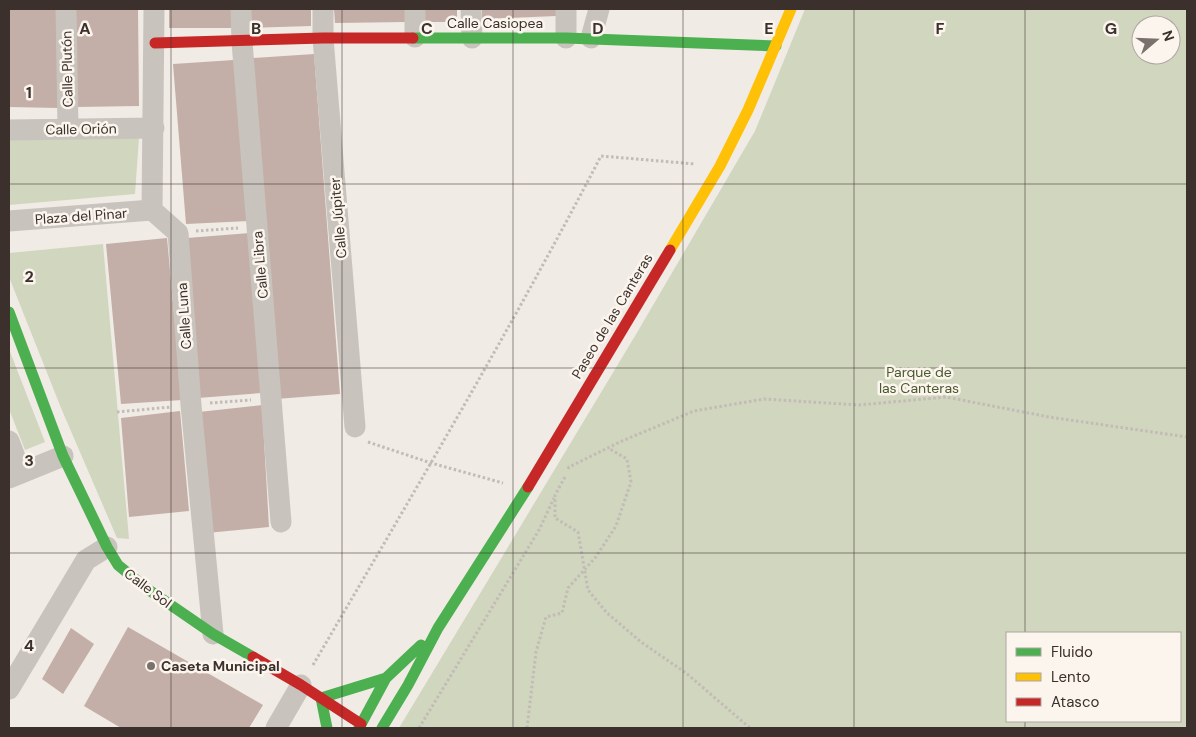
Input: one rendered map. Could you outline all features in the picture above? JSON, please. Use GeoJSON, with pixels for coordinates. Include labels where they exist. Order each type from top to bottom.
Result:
{"type":"FeatureCollection","features":[{"type":"Feature","properties":{"kind":"street","name":"Calle Plutón"},"geometry":{"type":"LineString","coordinates":[[66,9],[68,129]]}},
{"type":"Feature","properties":{"kind":"street"},"geometry":{"type":"LineString","coordinates":[[154,9],[152,210],[178,233]]}},
{"type":"Feature","properties":{"kind":"street","name":"Calle Libra"},"geometry":{"type":"LineString","coordinates":[[241,9],[242,42],[282,522]]}},
{"type":"Feature","properties":{"kind":"street","name":"Calle Júpiter"},"geometry":{"type":"LineString","coordinates":[[323,9],[323,38],[355,427]]}},
{"type":"Feature","properties":{"kind":"street"},"geometry":{"type":"LineString","coordinates":[[415,9],[415,38]]}},
{"type":"Feature","properties":{"kind":"street"},"geometry":{"type":"LineString","coordinates":[[472,9],[472,38]]}},
{"type":"Feature","properties":{"kind":"street"},"geometry":{"type":"LineString","coordinates":[[566,9],[566,38]]}},
{"type":"Feature","properties":{"kind":"street"},"geometry":{"type":"LineString","coordinates":[[592,38],[599,9]]}},
{"type":"Feature","properties":{"kind":"street","name":"Paseo de las Canteras"},"geometry":{"type":"LineString","coordinates":[[438,628],[527,490],[720,166],[748,110],[791,9]]}},
{"type":"Feature","properties":{"kind":"street","name":"Calle Casiopea"},"geometry":{"type":"LineString","coordinates":[[154,43],[242,42],[323,38],[592,38],[776,46]]}},
{"type":"Feature","properties":{"kind":"street","name":"Calle Orión"},"geometry":{"type":"LineString","coordinates":[[9,130],[154,128]]}},
{"type":"Feature","properties":{"kind":"street","name":"Plaza del Pinar"},"geometry":{"type":"LineString","coordinates":[[9,221],[152,210]]}},
{"type":"Feature","properties":{"kind":"street","name":"Calle Luna"},"geometry":{"type":"LineString","coordinates":[[178,233],[191,405],[213,634]]}},
{"type":"Feature","properties":{"kind":"street","name":"Calle Sol"},"geometry":{"type":"LineString","coordinates":[[9,312],[63,456],[107,547],[118,565],[146,588],[213,634],[301,685],[360,727]]}},
{"type":"Feature","properties":{"kind":"street"},"geometry":{"type":"LineString","coordinates":[[9,441],[15,475],[63,456]]}},
{"type":"Feature","properties":{"kind":"street"},"geometry":{"type":"LineString","coordinates":[[9,689],[15,664],[86,560],[107,547]]}},
{"type":"Feature","properties":{"kind":"street"},"geometry":{"type":"LineString","coordinates":[[360,727],[386,678],[438,628]]}},
{"type":"Feature","properties":{"kind":"street"},"geometry":{"type":"LineString","coordinates":[[382,728],[438,628]]}},
{"type":"Feature","properties":{"kind":"street"},"geometry":{"type":"LineString","coordinates":[[326,728],[321,698],[386,678]]}},
{"type":"Feature","properties":{"kind":"street"},"geometry":{"type":"LineString","coordinates":[[360,727],[379,715],[408,684]]}},
{"type":"Feature","properties":{"kind":"street"},"geometry":{"type":"LineString","coordinates":[[276,728],[301,685]]}},
{"type":"Feature","properties":{"kind":"path"},"geometry":{"type":"LineString","coordinates":[[301,685],[431,463],[565,226],[601,156],[720,166]]}},
{"type":"Feature","properties":{"kind":"path"},"geometry":{"type":"LineString","coordinates":[[178,233],[257,226]]}},
{"type":"Feature","properties":{"kind":"path"},"geometry":{"type":"LineString","coordinates":[[419,728],[539,530],[569,467],[694,411],[764,399],[859,404],[946,397],[1049,417],[1187,438]]}},
{"type":"Feature","properties":{"kind":"path"},"geometry":{"type":"LineString","coordinates":[[355,427],[361,436],[369,442],[431,463],[527,490]]}},
{"type":"Feature","properties":{"kind":"path"},"geometry":{"type":"LineString","coordinates":[[527,728],[536,652],[546,617],[562,613],[568,588],[595,558],[616,526],[631,482],[627,458],[608,448]]}},
{"type":"Feature","properties":{"kind":"path"},"geometry":{"type":"LineString","coordinates":[[555,495],[555,518],[578,532],[588,590],[607,613],[641,642],[686,673],[750,728]]}},
{"type":"Feature","properties":{"kind":"green space","name":"Parque de las Canteras"},"geometry":{"type":"Polygon","coordinates":[[[805,9],[1187,9],[1187,728],[399,728],[635,336],[755,131],[805,9]]]}},
{"type":"Feature","properties":{"kind":"green space"},"geometry":{"type":"Polygon","coordinates":[[[139,138],[135,194],[9,205],[9,140],[139,138]]]}},
{"type":"Feature","properties":{"kind":"green space"},"geometry":{"type":"Polygon","coordinates":[[[103,244],[129,539],[117,538],[61,408],[9,277],[9,253],[103,244]]]}},
{"type":"Feature","properties":{"kind":"green space"},"geometry":{"type":"Polygon","coordinates":[[[9,349],[45,442],[25,450],[9,409],[9,349]]]}},
{"type":"Feature","properties":{"kind":"building"},"geometry":{"type":"Polygon","coordinates":[[[9,9],[59,9],[59,108],[9,107],[9,9]]]}},
{"type":"Feature","properties":{"kind":"building"},"geometry":{"type":"Polygon","coordinates":[[[76,9],[138,9],[139,106],[76,107],[76,9]]]}},
{"type":"Feature","properties":{"kind":"building"},"geometry":{"type":"Polygon","coordinates":[[[169,9],[232,9],[232,28],[169,28],[169,9]]]}},
{"type":"Feature","properties":{"kind":"building"},"geometry":{"type":"Polygon","coordinates":[[[249,9],[311,9],[311,26],[249,28],[249,9]]]}},
{"type":"Feature","properties":{"kind":"building"},"geometry":{"type":"Polygon","coordinates":[[[334,9],[406,9],[406,22],[335,23],[334,9]]]}},
{"type":"Feature","properties":{"kind":"building"},"geometry":{"type":"Polygon","coordinates":[[[423,9],[457,9],[457,22],[423,22],[423,9]]]}},
{"type":"Feature","properties":{"kind":"building"},"geometry":{"type":"Polygon","coordinates":[[[482,9],[556,9],[556,16],[482,19],[482,9]]]}},
{"type":"Feature","properties":{"kind":"building"},"geometry":{"type":"Polygon","coordinates":[[[314,54],[340,394],[276,399],[253,58],[314,54]]]}},
{"type":"Feature","properties":{"kind":"building"},"geometry":{"type":"Polygon","coordinates":[[[234,60],[249,221],[186,224],[173,64],[234,60]]]}},
{"type":"Feature","properties":{"kind":"building"},"geometry":{"type":"Polygon","coordinates":[[[250,233],[261,393],[198,398],[187,238],[250,233]]]}},
{"type":"Feature","properties":{"kind":"building"},"geometry":{"type":"Polygon","coordinates":[[[167,238],[182,400],[121,404],[106,244],[167,238]]]}},
{"type":"Feature","properties":{"kind":"building"},"geometry":{"type":"Polygon","coordinates":[[[262,405],[269,527],[207,533],[199,412],[262,405]]]}},
{"type":"Feature","properties":{"kind":"building"},"geometry":{"type":"Polygon","coordinates":[[[180,411],[189,511],[129,517],[121,418],[180,411]]]}},
{"type":"Feature","properties":{"kind":"building","name":"Caseta Municipal"},"geometry":{"type":"Polygon","coordinates":[[[128,627],[263,705],[249,728],[121,728],[84,706],[128,627]]]}},
{"type":"Feature","properties":{"kind":"building"},"geometry":{"type":"Polygon","coordinates":[[[71,628],[94,644],[63,694],[42,679],[71,628]]]}},
{"type":"Feature","properties":{"kind":"traffic: fast"},"geometry":{"type":"LineString","coordinates":[[413,38],[566,38],[776,46]]}},
{"type":"Feature","properties":{"kind":"traffic: fast"},"geometry":{"type":"LineString","coordinates":[[9,312],[63,456],[107,547],[118,565],[146,588],[213,634],[253,657]]}},
{"type":"Feature","properties":{"kind":"traffic: fast"},"geometry":{"type":"LineString","coordinates":[[382,728],[408,685],[438,628],[528,487]]}},
{"type":"Feature","properties":{"kind":"traffic: fast"},"geometry":{"type":"LineString","coordinates":[[327,728],[321,698],[386,678],[421,645]]}},
{"type":"Feature","properties":{"kind":"traffic: fast"},"geometry":{"type":"LineString","coordinates":[[359,728],[386,678]]}},
{"type":"Feature","properties":{"kind":"traffic: slow"},"geometry":{"type":"LineString","coordinates":[[670,250],[720,166],[748,110],[791,9]]}},
{"type":"Feature","properties":{"kind":"traffic: jam"},"geometry":{"type":"LineString","coordinates":[[155,43],[323,38],[413,38]]}},
{"type":"Feature","properties":{"kind":"traffic: jam"},"geometry":{"type":"LineString","coordinates":[[528,487],[670,250]]}},
{"type":"Feature","properties":{"kind":"traffic: jam"},"geometry":{"type":"LineString","coordinates":[[253,657],[301,685],[361,724]]}},
{"type":"Feature","properties":{"kind":"place","name":"Caseta Municipal"},"geometry":{"type":"Point","coordinates":[151,666]}}]}
